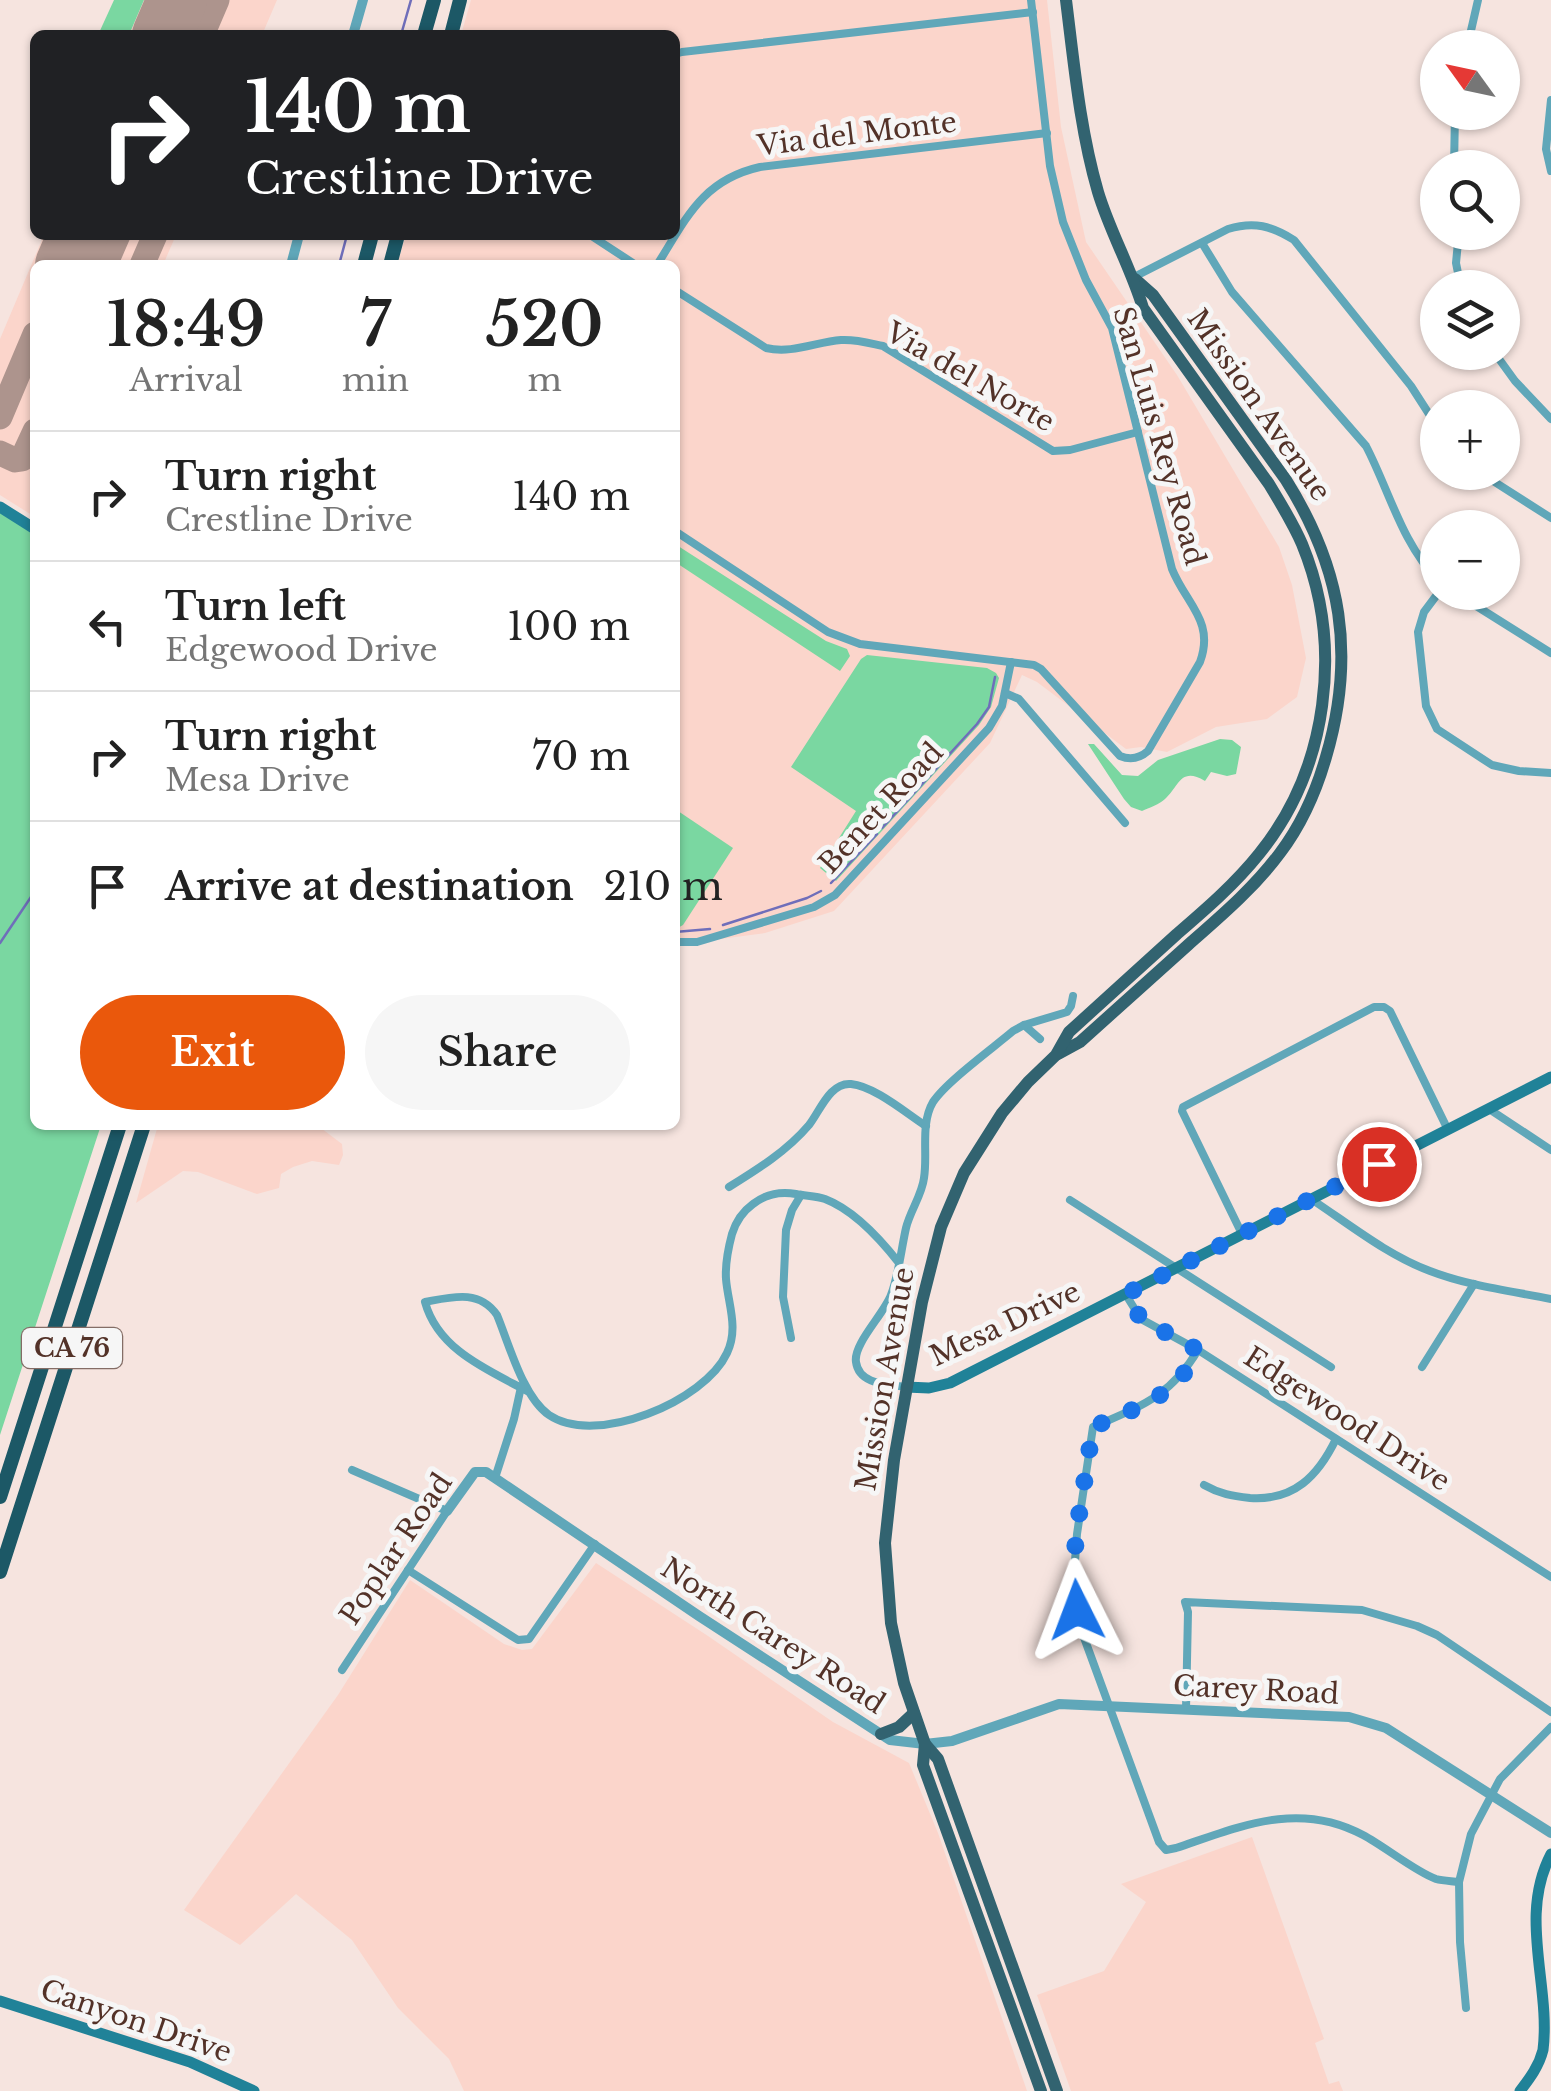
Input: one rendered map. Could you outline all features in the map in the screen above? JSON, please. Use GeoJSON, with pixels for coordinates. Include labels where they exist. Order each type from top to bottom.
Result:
{"type":"FeatureCollection","features":[{"type":"Feature","properties":{"kind":"highway"},"geometry":{"type":"LineString","coordinates":[[425,30],[434,0]]}},
{"type":"Feature","properties":{"kind":"highway"},"geometry":{"type":"LineString","coordinates":[[452,30],[460,0]]}},
{"type":"Feature","properties":{"kind":"highway","name":"CA 76"},"geometry":{"type":"LineString","coordinates":[[0,1497],[118,1130]]}},
{"type":"Feature","properties":{"kind":"highway","name":"CA 76"},"geometry":{"type":"LineString","coordinates":[[0,1572],[142,1130]]}},
{"type":"Feature","properties":{"kind":"main road","name":"Mission Avenue"},"geometry":{"type":"LineString","coordinates":[[1041,2091],[924,1764],[924,1744],[894,1642],[885,1564],[887,1503],[930,1264],[956,1192],[1002,1113],[1056,1055],[1070,1032],[1231,886],[1283,822],[1308,765],[1320,726],[1325,688],[1324,623],[1314,581],[1287,512],[1143,308],[1134,277],[1112,234],[1085,135],[1066,0]]}},
{"type":"Feature","properties":{"kind":"main road"},"geometry":{"type":"LineString","coordinates":[[0,507],[30,526]]}},
{"type":"Feature","properties":{"kind":"main road","name":"Mesa Drive"},"geometry":{"type":"LineString","coordinates":[[906,1388],[950,1383],[1551,1077]]}},
{"type":"Feature","properties":{"kind":"main road"},"geometry":{"type":"LineString","coordinates":[[881,1734],[899,1727],[914,1713]]}},
{"type":"Feature","properties":{"kind":"main road","name":"Mission Avenue"},"geometry":{"type":"LineString","coordinates":[[924,1744],[939,1760],[1057,2091]]}},
{"type":"Feature","properties":{"kind":"main road"},"geometry":{"type":"LineString","coordinates":[[1520,2091],[1544,2049],[1548,2014],[1537,1905],[1551,1854]]}},
{"type":"Feature","properties":{"kind":"main road","name":"Canyon Drive"},"geometry":{"type":"LineString","coordinates":[[0,2001],[175,2056],[254,2091]]}},
{"type":"Feature","properties":{"kind":"street"},"geometry":{"type":"LineString","coordinates":[[355,30],[362,0]]}},
{"type":"Feature","properties":{"kind":"street","name":"San Luis Rey Road"},"geometry":{"type":"LineString","coordinates":[[1011,662],[1041,669],[1127,759],[1148,751],[1206,647],[1196,608],[1180,589],[1172,569],[1112,328],[1086,280],[1063,222],[1050,166],[1031,0]]}},
{"type":"Feature","properties":{"kind":"street"},"geometry":{"type":"LineString","coordinates":[[1471,30],[1478,0]]}},
{"type":"Feature","properties":{"kind":"street"},"geometry":{"type":"LineString","coordinates":[[680,53],[1032,12]]}},
{"type":"Feature","properties":{"kind":"street"},"geometry":{"type":"LineString","coordinates":[[1551,100],[1546,149],[1551,171]]}},
{"type":"Feature","properties":{"kind":"street","name":"Via del Monte"},"geometry":{"type":"LineString","coordinates":[[680,230],[702,197],[740,172],[1047,133]]}},
{"type":"Feature","properties":{"kind":"street"},"geometry":{"type":"LineString","coordinates":[[1134,277],[1228,229],[1261,224],[1282,232],[1294,240],[1420,400]]}},
{"type":"Feature","properties":{"kind":"street"},"geometry":{"type":"LineString","coordinates":[[598,240],[628,260]]}},
{"type":"Feature","properties":{"kind":"street"},"geometry":{"type":"LineString","coordinates":[[1202,243],[1232,292],[1366,446],[1420,557]]}},
{"type":"Feature","properties":{"kind":"street","name":"Via del Norte"},"geometry":{"type":"LineString","coordinates":[[680,293],[766,348],[780,352],[838,340],[883,346],[1053,451],[1138,432]]}},
{"type":"Feature","properties":{"kind":"street"},"geometry":{"type":"LineString","coordinates":[[1507,370],[1551,418]]}},
{"type":"Feature","properties":{"kind":"street"},"geometry":{"type":"LineString","coordinates":[[1507,490],[1551,518]]}},
{"type":"Feature","properties":{"kind":"street"},"geometry":{"type":"LineString","coordinates":[[680,534],[828,632],[865,646],[1011,662]]}},
{"type":"Feature","properties":{"kind":"street"},"geometry":{"type":"LineString","coordinates":[[1425,610],[1418,632],[1426,706],[1437,729],[1492,765],[1551,774]]}},
{"type":"Feature","properties":{"kind":"street"},"geometry":{"type":"LineString","coordinates":[[1483,610],[1551,653]]}},
{"type":"Feature","properties":{"kind":"street","name":"Benet Road"},"geometry":{"type":"LineString","coordinates":[[680,942],[697,942],[814,907],[834,895],[989,728],[1002,706],[1011,662]]}},
{"type":"Feature","properties":{"kind":"street"},"geometry":{"type":"LineString","coordinates":[[1005,693],[1019,699],[1125,822]]}},
{"type":"Feature","properties":{"kind":"street"},"geometry":{"type":"LineString","coordinates":[[906,1388],[871,1381],[862,1375],[856,1360],[858,1348],[891,1294],[907,1225],[924,1180],[926,1126],[933,1103],[1024,1024],[1067,1012],[1073,996]]}},
{"type":"Feature","properties":{"kind":"street"},"geometry":{"type":"LineString","coordinates":[[1242,1234],[1182,1111],[1189,1103],[1374,1007],[1390,1012],[1448,1130]]}},
{"type":"Feature","properties":{"kind":"street"},"geometry":{"type":"LineString","coordinates":[[1024,1024],[1040,1040]]}},
{"type":"Feature","properties":{"kind":"street"},"geometry":{"type":"LineString","coordinates":[[729,1188],[800,1135],[835,1087],[847,1083],[866,1087],[926,1126]]}},
{"type":"Feature","properties":{"kind":"street"},"geometry":{"type":"LineString","coordinates":[[1489,1109],[1551,1150]]}},
{"type":"Feature","properties":{"kind":"street"},"geometry":{"type":"LineString","coordinates":[[495,1478],[525,1390],[497,1315],[490,1305],[474,1297],[425,1302],[430,1321],[468,1358],[525,1390],[546,1413],[565,1424],[601,1427],[629,1422],[672,1402],[720,1366],[732,1340],[726,1253],[736,1222],[762,1197],[784,1192],[826,1200],[876,1234],[899,1263]]}},
{"type":"Feature","properties":{"kind":"street"},"geometry":{"type":"LineString","coordinates":[[791,1338],[782,1297],[786,1230],[801,1195]]}},
{"type":"Feature","properties":{"kind":"street"},"geometry":{"type":"LineString","coordinates":[[1311,1199],[1397,1256],[1427,1270],[1551,1299]]}},
{"type":"Feature","properties":{"kind":"street"},"geometry":{"type":"LineString","coordinates":[[1070,1200],[1330,1367]]}},
{"type":"Feature","properties":{"kind":"street"},"geometry":{"type":"LineString","coordinates":[[1422,1367],[1474,1284]]}},
{"type":"Feature","properties":{"kind":"street","name":"Edgewood Drive"},"geometry":{"type":"LineString","coordinates":[[1126,1294],[1141,1319],[1198,1350],[1551,1577]]}},
{"type":"Feature","properties":{"kind":"street"},"geometry":{"type":"LineString","coordinates":[[1198,1350],[1170,1388],[1093,1427],[1076,1534],[1073,1588],[1082,1632],[1159,1842],[1166,1850],[1251,1822],[1310,1819],[1360,1833],[1435,1879],[1459,1882]]}},
{"type":"Feature","properties":{"kind":"street"},"geometry":{"type":"LineString","coordinates":[[1204,1486],[1223,1496],[1269,1499],[1313,1476],[1336,1439]]}},
{"type":"Feature","properties":{"kind":"street"},"geometry":{"type":"LineString","coordinates":[[352,1470],[446,1511]]}},
{"type":"Feature","properties":{"kind":"street","name":"Poplar Road"},"geometry":{"type":"LineString","coordinates":[[342,1670],[475,1472],[486,1472],[495,1478]]}},
{"type":"Feature","properties":{"kind":"street","name":"North Carey Road"},"geometry":{"type":"LineString","coordinates":[[495,1478],[702,1618],[898,1742],[952,1740],[1059,1704],[1108,1706]]}},
{"type":"Feature","properties":{"kind":"street"},"geometry":{"type":"LineString","coordinates":[[408,1570],[524,1641],[530,1639],[595,1544]]}},
{"type":"Feature","properties":{"kind":"street"},"geometry":{"type":"LineString","coordinates":[[1186,1709],[1186,1602],[1362,1610],[1417,1626],[1437,1635],[1551,1712]]}},
{"type":"Feature","properties":{"kind":"street","name":"Carey Road"},"geometry":{"type":"LineString","coordinates":[[1108,1706],[1349,1717],[1386,1728],[1551,1832]]}},
{"type":"Feature","properties":{"kind":"street"},"geometry":{"type":"LineString","coordinates":[[1466,2008],[1459,1882],[1471,1834],[1500,1779],[1551,1727]]}},
{"type":"Feature","properties":{"kind":"shaded area"},"geometry":{"type":"Polygon","coordinates":[[[144,0],[277,0],[264,30],[131,30],[144,0]]]}},
{"type":"Feature","properties":{"kind":"shaded area"},"geometry":{"type":"Polygon","coordinates":[[[471,0],[1047,0],[1061,127],[1086,242],[1177,375],[1279,547],[1292,585],[1306,658],[1297,697],[1267,719],[1216,727],[1167,752],[1141,747],[1126,749],[1022,675],[990,743],[834,911],[765,933],[680,944],[680,260],[398,260],[404,240],[680,240],[680,30],[462,30],[471,0]]]}},
{"type":"Feature","properties":{"kind":"shaded area"},"geometry":{"type":"Polygon","coordinates":[[[42,240],[174,240],[165,260],[33,260],[42,240]]]}},
{"type":"Feature","properties":{"kind":"shaded area"},"geometry":{"type":"Polygon","coordinates":[[[30,268],[30,514],[0,495],[0,339],[30,268]]]}},
{"type":"Feature","properties":{"kind":"shaded area"},"geometry":{"type":"Polygon","coordinates":[[[157,1130],[324,1130],[342,1144],[339,1165],[312,1161],[293,1167],[281,1174],[279,1188],[257,1194],[198,1172],[183,1171],[136,1203],[157,1130]]]}},
{"type":"Feature","properties":{"kind":"shaded area"},"geometry":{"type":"Polygon","coordinates":[[[596,1563],[833,1722],[909,1763],[938,1833],[1027,2091],[464,2091],[449,2059],[398,2008],[352,1940],[296,1894],[240,1945],[184,1910],[338,1695],[410,1580],[504,1644],[522,1650],[532,1649],[596,1563]]]}},
{"type":"Feature","properties":{"kind":"shaded area"},"geometry":{"type":"Polygon","coordinates":[[[1252,1837],[1324,2039],[1315,2043],[1329,2084],[1339,2081],[1343,2091],[1071,2091],[1037,1995],[1104,1971],[1146,1902],[1121,1884],[1252,1837]]]}},
{"type":"Feature","properties":{"kind":"green space"},"geometry":{"type":"Polygon","coordinates":[[[114,0],[144,0],[131,30],[100,30],[114,0]]]}},
{"type":"Feature","properties":{"kind":"green space"},"geometry":{"type":"Polygon","coordinates":[[[0,507],[30,526],[30,1130],[99,1130],[0,1435],[0,507]]]}},
{"type":"Feature","properties":{"kind":"green space"},"geometry":{"type":"Polygon","coordinates":[[[680,547],[826,641],[847,649],[850,656],[840,671],[680,565],[680,547]]]}},
{"type":"Feature","properties":{"kind":"green space"},"geometry":{"type":"Polygon","coordinates":[[[867,655],[987,668],[999,678],[991,707],[979,725],[836,881],[820,868],[856,811],[791,767],[867,655]]]}},
{"type":"Feature","properties":{"kind":"green space"},"geometry":{"type":"Polygon","coordinates":[[[1220,739],[1232,740],[1241,747],[1236,774],[1211,772],[1205,781],[1185,777],[1163,801],[1142,811],[1124,799],[1088,744],[1094,744],[1122,775],[1138,776],[1158,760],[1220,739]]]}},
{"type":"Feature","properties":{"kind":"green space"},"geometry":{"type":"Polygon","coordinates":[[[680,812],[733,848],[680,927],[680,812]]]}},
{"type":"Feature","properties":{"kind":"waterway"},"geometry":{"type":"LineString","coordinates":[[402,30],[411,0]]}},
{"type":"Feature","properties":{"kind":"waterway"},"geometry":{"type":"LineString","coordinates":[[340,260],[346,240]]}},
{"type":"Feature","properties":{"kind":"waterway"},"geometry":{"type":"LineString","coordinates":[[882,828],[977,724],[989,707],[995,677]]}},
{"type":"Feature","properties":{"kind":"waterway"},"geometry":{"type":"LineString","coordinates":[[831,883],[877,834]]}},
{"type":"Feature","properties":{"kind":"waterway"},"geometry":{"type":"LineString","coordinates":[[723,925],[821,891]]}},
{"type":"Feature","properties":{"kind":"waterway"},"geometry":{"type":"LineString","coordinates":[[0,943],[30,898]]}},
{"type":"Feature","properties":{"kind":"waterway"},"geometry":{"type":"LineString","coordinates":[[680,932],[710,929]]}},
{"type":"Feature","properties":{"kind":"taxiway"},"geometry":{"type":"LineString","coordinates":[[204,30],[217,0]]}},
{"type":"Feature","properties":{"kind":"taxiway"},"geometry":{"type":"LineString","coordinates":[[107,260],[116,240]]}},
{"type":"Feature","properties":{"kind":"taxiway"},"geometry":{"type":"LineString","coordinates":[[144,260],[153,240]]}},
{"type":"Feature","properties":{"kind":"taxiway"},"geometry":{"type":"LineString","coordinates":[[0,417],[30,346]]}},
{"type":"Feature","properties":{"kind":"taxiway"},"geometry":{"type":"LineString","coordinates":[[0,453],[22,459],[30,442]]}},
{"type":"Feature","properties":{"kind":"runway"},"geometry":{"type":"LineString","coordinates":[[164,30],[177,0]]}},
{"type":"Feature","properties":{"kind":"runway"},"geometry":{"type":"LineString","coordinates":[[67,260],[76,240]]}},
{"type":"Feature","properties":{"kind":"route"},"geometry":{"type":"LineString","coordinates":[[1077,1610],[1073,1588],[1076,1534],[1093,1427],[1170,1388],[1198,1350],[1141,1319],[1126,1294],[1379,1164]]}}]}
